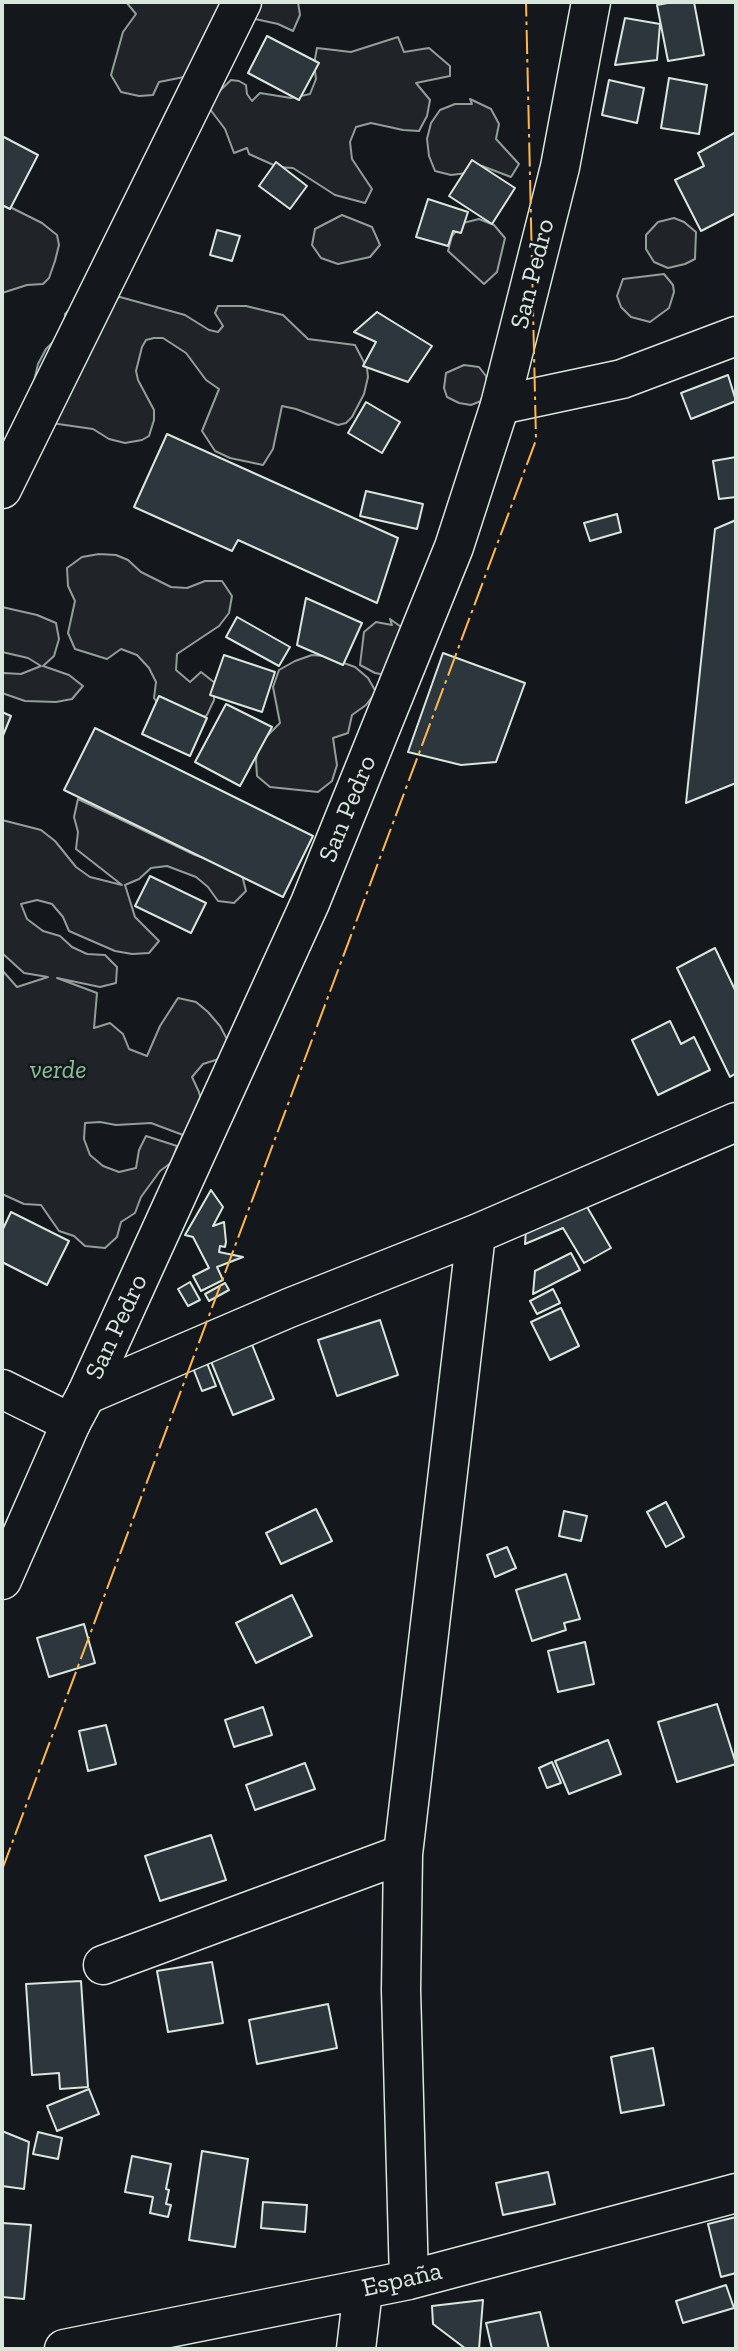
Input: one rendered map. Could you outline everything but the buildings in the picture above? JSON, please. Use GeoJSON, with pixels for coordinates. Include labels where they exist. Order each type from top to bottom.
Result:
{"type":"FeatureCollection","features":[{"type":"Feature","properties":{"kind":"street"},"geometry":{"type":"LineString","coordinates":[[2,489],[242,2]]}},
{"type":"Feature","properties":{"kind":"street","name":"San Pedro"},"geometry":{"type":"LineString","coordinates":[[2,1580],[310,903],[454,547],[500,405],[561,167],[591,2]]}},
{"type":"Feature","properties":{"kind":"street"},"geometry":{"type":"LineString","coordinates":[[500,405],[622,380],[736,336]]}},
{"type":"Feature","properties":{"kind":"street"},"geometry":{"type":"LineString","coordinates":[[2,1389],[78,1409],[289,1308],[476,1234],[736,1122]]}},
{"type":"Feature","properties":{"kind":"street"},"geometry":{"type":"LineString","coordinates":[[409,2280],[401,1990],[403,1854],[476,1234]]}},
{"type":"Feature","properties":{"kind":"street"},"geometry":{"type":"LineString","coordinates":[[103,1965],[403,1854]]}},
{"type":"Feature","properties":{"kind":"street","name":"España"},"geometry":{"type":"LineString","coordinates":[[64,2349],[409,2280],[736,2193]]}},
{"type":"Feature","properties":{"kind":"street"},"geometry":{"type":"LineString","coordinates":[[356,2349],[363,2290]]}},
{"type":"Feature","properties":{"kind":"green space"},"geometry":{"type":"Polygon","coordinates":[[[126,2],[298,2],[300,15],[293,31],[278,24],[219,11],[199,74],[159,82],[153,95],[139,96],[121,92],[111,75],[123,32],[136,14],[126,2]]]}},
{"type":"Feature","properties":{"kind":"green space"},"geometry":{"type":"Polygon","coordinates":[[[398,37],[404,52],[429,48],[450,66],[450,76],[416,83],[430,100],[427,116],[419,131],[371,123],[356,127],[350,142],[352,159],[372,189],[365,203],[335,195],[293,168],[278,167],[249,154],[247,148],[234,153],[225,129],[206,104],[231,80],[246,85],[247,94],[252,101],[260,93],[291,98],[310,94],[316,79],[314,64],[317,48],[351,52],[398,37]]]}},
{"type":"Feature","properties":{"kind":"green space"},"geometry":{"type":"Polygon","coordinates":[[[470,99],[491,109],[499,124],[496,139],[519,164],[511,177],[482,166],[467,173],[451,175],[435,171],[429,156],[427,139],[431,123],[440,110],[455,104],[472,104],[470,99]]]}},
{"type":"Feature","properties":{"kind":"green space"},"geometry":{"type":"Polygon","coordinates":[[[2,203],[42,223],[57,235],[59,245],[55,261],[49,278],[43,284],[27,285],[2,293],[2,203]]]}},
{"type":"Feature","properties":{"kind":"green space"},"geometry":{"type":"Polygon","coordinates":[[[342,215],[372,227],[380,245],[370,257],[338,264],[321,258],[312,245],[315,229],[342,215]]]}},
{"type":"Feature","properties":{"kind":"green space"},"geometry":{"type":"Polygon","coordinates":[[[674,218],[696,232],[695,259],[668,268],[654,262],[646,249],[646,235],[658,222],[674,218]]]}},
{"type":"Feature","properties":{"kind":"green space"},"geometry":{"type":"Polygon","coordinates":[[[479,219],[494,225],[505,238],[497,272],[484,284],[448,251],[452,236],[463,223],[479,219]]]}},
{"type":"Feature","properties":{"kind":"green space"},"geometry":{"type":"Polygon","coordinates":[[[664,274],[673,285],[674,292],[669,308],[650,322],[631,317],[621,307],[617,296],[623,279],[664,274]]]}},
{"type":"Feature","properties":{"kind":"green space"},"geometry":{"type":"Polygon","coordinates":[[[120,297],[185,315],[209,330],[218,332],[223,326],[215,313],[218,306],[246,306],[283,315],[308,339],[355,345],[367,368],[364,394],[352,417],[346,423],[338,425],[282,406],[273,449],[263,465],[230,458],[215,451],[202,431],[219,389],[206,380],[186,353],[163,338],[154,338],[146,340],[142,347],[136,371],[154,410],[149,436],[125,443],[109,439],[93,429],[51,423],[32,390],[38,364],[46,349],[64,331],[65,314],[71,308],[120,297]]]}},
{"type":"Feature","properties":{"kind":"green space"},"geometry":{"type":"Polygon","coordinates":[[[464,365],[479,367],[486,376],[489,390],[481,401],[471,405],[447,397],[444,388],[446,373],[464,365]]]}},
{"type":"Feature","properties":{"kind":"green space"},"geometry":{"type":"Polygon","coordinates":[[[116,555],[128,560],[141,572],[171,587],[187,588],[205,581],[222,581],[232,596],[229,613],[219,626],[177,654],[176,670],[190,682],[201,672],[215,683],[214,700],[207,715],[194,723],[163,711],[154,698],[156,682],[149,668],[137,655],[121,649],[107,659],[75,649],[68,633],[75,601],[68,586],[67,568],[82,557],[116,555]]]}},
{"type":"Feature","properties":{"kind":"green space"},"geometry":{"type":"Polygon","coordinates":[[[2,607],[37,615],[56,623],[59,639],[54,656],[43,666],[69,675],[83,686],[72,699],[56,702],[25,701],[2,693],[3,673],[21,674],[41,666],[28,658],[2,652],[2,607]]]}},
{"type":"Feature","properties":{"kind":"green space"},"geometry":{"type":"Polygon","coordinates":[[[390,619],[404,629],[391,676],[375,673],[360,665],[364,632],[376,622],[392,625],[390,619]]]}},
{"type":"Feature","properties":{"kind":"green space"},"geometry":{"type":"Polygon","coordinates":[[[312,655],[324,656],[355,667],[368,678],[376,692],[366,705],[352,715],[348,733],[333,738],[337,765],[332,781],[318,792],[270,787],[257,776],[256,760],[258,745],[280,723],[273,687],[279,670],[312,655]]]}},
{"type":"Feature","properties":{"kind":"green space","name":"verde"},"geometry":{"type":"Polygon","coordinates":[[[78,799],[195,855],[228,866],[242,875],[246,891],[234,903],[218,901],[196,877],[167,866],[151,868],[139,879],[125,885],[135,917],[159,941],[149,953],[132,954],[115,951],[69,931],[63,917],[52,904],[37,900],[21,904],[27,919],[43,931],[60,936],[72,947],[87,954],[105,955],[117,967],[116,983],[100,987],[57,978],[97,993],[94,1028],[110,1023],[123,1034],[129,1049],[147,1056],[160,1026],[178,998],[196,1002],[208,1012],[229,1043],[222,1058],[203,1064],[192,1077],[203,1108],[196,1123],[183,1135],[151,1123],[85,1123],[84,1139],[90,1155],[103,1166],[119,1172],[136,1168],[139,1150],[146,1136],[177,1146],[172,1162],[160,1171],[141,1197],[135,1213],[121,1222],[117,1237],[105,1248],[85,1246],[74,1236],[59,1231],[41,1205],[24,1204],[2,1194],[2,970],[17,987],[48,977],[24,973],[2,953],[2,820],[41,830],[55,841],[76,867],[90,877],[122,885],[76,849],[78,832],[74,817],[78,799]]]}},
{"type":"Feature","properties":{"kind":"power"},"geometry":{"type":"LineString","coordinates":[[2,1870],[536,440],[526,2]]}}]}
